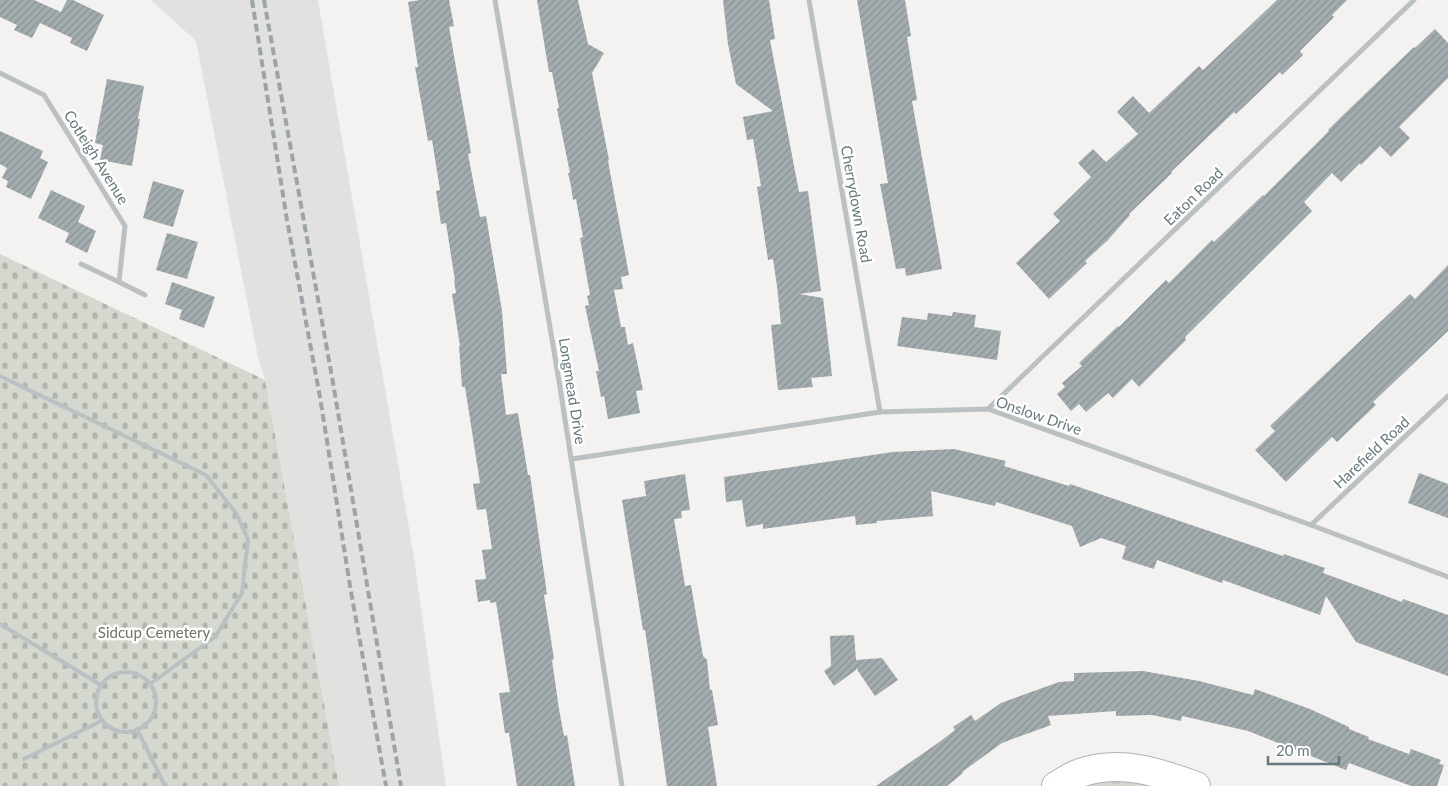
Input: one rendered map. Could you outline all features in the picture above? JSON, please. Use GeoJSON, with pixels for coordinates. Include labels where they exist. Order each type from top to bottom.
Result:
{"type":"FeatureCollection","features":[{"type":"Feature","properties":{"kind":"street","name":"Longmead Drive"},"geometry":{"type":"LineString","coordinates":[[495,0],[572,459],[622,786]]}},
{"type":"Feature","properties":{"kind":"street","name":"Cherrydown Road"},"geometry":{"type":"LineString","coordinates":[[810,0],[880,412]]}},
{"type":"Feature","properties":{"kind":"street","name":"Eaton Road"},"geometry":{"type":"LineString","coordinates":[[988,410],[1414,0]]}},
{"type":"Feature","properties":{"kind":"street","name":"Cotleigh Avenue"},"geometry":{"type":"LineString","coordinates":[[0,73],[44,95],[125,226],[119,282]]}},
{"type":"Feature","properties":{"kind":"street"},"geometry":{"type":"LineString","coordinates":[[81,264],[145,294]]}},
{"type":"Feature","properties":{"kind":"street","name":"Harefield Road"},"geometry":{"type":"LineString","coordinates":[[1311,526],[1448,396]]}},
{"type":"Feature","properties":{"kind":"street","name":"Onslow Drive"},"geometry":{"type":"LineString","coordinates":[[572,459],[880,412],[988,410],[1448,577]]}},
{"type":"Feature","properties":{"kind":"street"},"geometry":{"type":"LineString","coordinates":[[1056,786],[1079,773],[1111,766],[1146,769],[1196,786]]}},
{"type":"Feature","properties":{"kind":"lane"},"geometry":{"type":"LineString","coordinates":[[0,376],[206,475],[236,513],[248,539],[242,593],[215,637],[150,684]]}},
{"type":"Feature","properties":{"kind":"lane"},"geometry":{"type":"LineString","coordinates":[[0,624],[101,685]]}},
{"type":"Feature","properties":{"kind":"lane"},"geometry":{"type":"LineString","coordinates":[[133,672],[142,676],[150,684],[155,696],[154,711],[150,720],[142,727],[124,732],[114,730],[103,720],[96,707],[96,697],[101,685],[114,674],[133,672]]}},
{"type":"Feature","properties":{"kind":"lane"},"geometry":{"type":"LineString","coordinates":[[24,759],[103,720]]}},
{"type":"Feature","properties":{"kind":"lane"},"geometry":{"type":"LineString","coordinates":[[137,729],[165,786]]}},
{"type":"Feature","properties":{"kind":"shaded area"},"geometry":{"type":"Polygon","coordinates":[[[151,0],[318,0],[413,551],[446,786],[339,786],[265,380],[258,357],[196,41],[151,0]]]}},
{"type":"Feature","properties":{"kind":"green space","name":"Sidcup Cemetery"},"geometry":{"type":"Polygon","coordinates":[[[0,254],[265,380],[339,786],[0,786],[0,254]]]}},
{"type":"Feature","properties":{"kind":"green space"},"geometry":{"type":"Polygon","coordinates":[[[1113,778],[1176,786],[1088,786],[1113,778]]]}},
{"type":"Feature","properties":{"kind":"building"},"geometry":{"type":"Polygon","coordinates":[[[0,0],[34,0],[61,12],[67,0],[73,0],[104,15],[87,51],[70,43],[72,38],[40,23],[32,38],[14,30],[17,25],[0,17],[0,0]]]}},
{"type":"Feature","properties":{"kind":"building"},"geometry":{"type":"Polygon","coordinates":[[[449,0],[454,26],[449,27],[471,153],[468,154],[480,217],[486,216],[502,311],[507,374],[501,374],[506,415],[518,413],[528,475],[530,475],[547,594],[544,595],[554,659],[552,660],[559,709],[564,736],[567,735],[575,786],[517,786],[509,733],[505,733],[499,693],[510,692],[496,602],[490,603],[490,600],[478,602],[475,580],[486,579],[482,550],[492,549],[486,509],[477,510],[473,484],[480,483],[465,387],[462,387],[460,346],[452,294],[456,293],[455,281],[446,223],[441,224],[436,191],[440,190],[432,140],[428,141],[415,67],[418,67],[408,2],[449,0]]]}},
{"type":"Feature","properties":{"kind":"building"},"geometry":{"type":"Polygon","coordinates":[[[537,0],[578,0],[588,44],[604,53],[592,73],[629,275],[621,277],[623,289],[614,290],[621,327],[625,327],[628,345],[633,343],[643,390],[636,391],[640,413],[608,419],[604,396],[601,397],[596,371],[599,371],[585,306],[589,305],[587,296],[590,295],[580,238],[583,237],[576,199],[573,200],[568,173],[570,173],[557,109],[559,108],[552,72],[549,72],[537,0]]]}},
{"type":"Feature","properties":{"kind":"building"},"geometry":{"type":"Polygon","coordinates":[[[723,0],[769,0],[775,39],[770,40],[799,192],[808,191],[821,291],[799,294],[823,298],[830,357],[832,376],[811,378],[813,387],[778,390],[771,325],[781,324],[777,286],[773,259],[768,260],[757,187],[761,186],[753,139],[747,140],[743,117],[773,111],[736,84],[728,44],[723,0]]]}},
{"type":"Feature","properties":{"kind":"building"},"geometry":{"type":"Polygon","coordinates":[[[857,0],[905,0],[911,36],[907,37],[917,100],[912,101],[942,269],[906,276],[905,268],[896,269],[880,184],[888,183],[857,0]]]}},
{"type":"Feature","properties":{"kind":"building"},"geometry":{"type":"Polygon","coordinates":[[[1277,0],[1347,0],[1332,15],[1334,17],[1300,51],[1303,55],[1282,75],[1280,72],[1236,114],[1234,112],[1171,172],[1129,214],[1107,241],[1085,261],[1087,263],[1049,299],[1016,263],[1060,221],[1053,214],[1091,177],[1078,163],[1093,149],[1106,162],[1138,134],[1117,112],[1133,96],[1149,113],[1199,66],[1203,70],[1277,0]]]}},
{"type":"Feature","properties":{"kind":"building"},"geometry":{"type":"Polygon","coordinates":[[[1435,29],[1448,43],[1448,78],[1399,127],[1410,138],[1391,157],[1380,146],[1341,182],[1332,173],[1304,202],[1312,211],[1185,337],[1186,340],[1139,387],[1132,379],[1113,398],[1108,393],[1086,412],[1079,404],[1071,411],[1057,394],[1065,387],[1062,383],[1082,366],[1079,363],[1119,327],[1166,280],[1169,283],[1212,240],[1214,242],[1264,196],[1340,118],[1435,29]]]}},
{"type":"Feature","properties":{"kind":"building"},"geometry":{"type":"Polygon","coordinates":[[[107,79],[144,86],[132,166],[100,160],[103,145],[95,143],[107,79]]]}},
{"type":"Feature","properties":{"kind":"building"},"geometry":{"type":"Polygon","coordinates":[[[0,131],[43,151],[40,158],[48,162],[31,199],[6,187],[8,181],[2,178],[7,168],[0,164],[0,131]]]}},
{"type":"Feature","properties":{"kind":"building"},"geometry":{"type":"Polygon","coordinates":[[[153,181],[184,190],[173,227],[143,218],[153,181]]]}},
{"type":"Feature","properties":{"kind":"building"},"geometry":{"type":"Polygon","coordinates":[[[51,190],[85,206],[78,222],[96,231],[87,253],[65,242],[69,233],[38,218],[51,190]]]}},
{"type":"Feature","properties":{"kind":"building"},"geometry":{"type":"Polygon","coordinates":[[[167,233],[198,242],[187,279],[156,270],[167,233]]]}},
{"type":"Feature","properties":{"kind":"building"},"geometry":{"type":"Polygon","coordinates":[[[1448,265],[1448,331],[1373,402],[1376,405],[1337,442],[1332,437],[1286,482],[1255,450],[1275,431],[1270,426],[1410,294],[1415,299],[1448,265]]]}},
{"type":"Feature","properties":{"kind":"building"},"geometry":{"type":"Polygon","coordinates":[[[172,282],[215,297],[204,328],[179,319],[182,310],[165,304],[172,282]]]}},
{"type":"Feature","properties":{"kind":"building"},"geometry":{"type":"Polygon","coordinates":[[[953,312],[976,315],[974,327],[1001,331],[997,360],[897,346],[902,317],[927,320],[928,313],[952,316],[953,312]]]}},
{"type":"Feature","properties":{"kind":"building"},"geometry":{"type":"Polygon","coordinates":[[[954,449],[1006,461],[1004,466],[1069,486],[1070,484],[1283,556],[1284,554],[1325,568],[1323,573],[1402,602],[1403,599],[1448,615],[1448,676],[1356,642],[1326,596],[1320,615],[1223,580],[1222,583],[1157,560],[1154,569],[1122,559],[1126,546],[1101,538],[1080,547],[1072,526],[996,502],[995,506],[931,491],[933,516],[877,521],[877,523],[856,525],[855,516],[763,529],[763,524],[746,527],[742,500],[726,502],[724,477],[893,452],[954,449]]]}},
{"type":"Feature","properties":{"kind":"building"},"geometry":{"type":"Polygon","coordinates":[[[1419,473],[1448,484],[1448,518],[1408,503],[1419,473]]]}},
{"type":"Feature","properties":{"kind":"building"},"geometry":{"type":"Polygon","coordinates":[[[685,474],[690,510],[681,511],[682,518],[674,519],[685,586],[691,585],[703,656],[707,660],[710,690],[712,690],[718,725],[708,727],[717,786],[667,786],[645,630],[643,630],[622,500],[646,496],[644,481],[685,474]]]}},
{"type":"Feature","properties":{"kind":"building"},"geometry":{"type":"Polygon","coordinates":[[[854,635],[856,660],[882,658],[898,680],[875,696],[856,668],[856,670],[834,686],[824,671],[831,666],[830,636],[854,635]]]}},
{"type":"Feature","properties":{"kind":"building"},"geometry":{"type":"Polygon","coordinates":[[[1143,671],[1199,681],[1253,695],[1255,689],[1310,709],[1369,737],[1368,739],[1409,754],[1411,749],[1441,760],[1439,764],[1444,765],[1437,786],[1411,786],[1349,763],[1346,770],[1248,731],[1182,716],[1181,721],[1152,715],[1116,716],[1116,711],[1048,716],[1051,725],[1002,743],[962,772],[947,786],[876,786],[938,743],[955,730],[953,727],[971,715],[975,721],[1001,703],[1059,682],[1074,681],[1074,673],[1143,671]]]}},
{"type":"Feature","properties":{"kind":"railway"},"geometry":{"type":"LineString","coordinates":[[252,0],[287,220],[320,397],[350,586],[386,786]]}},
{"type":"Feature","properties":{"kind":"railway"},"geometry":{"type":"LineString","coordinates":[[264,0],[332,377],[401,786]]}}]}
